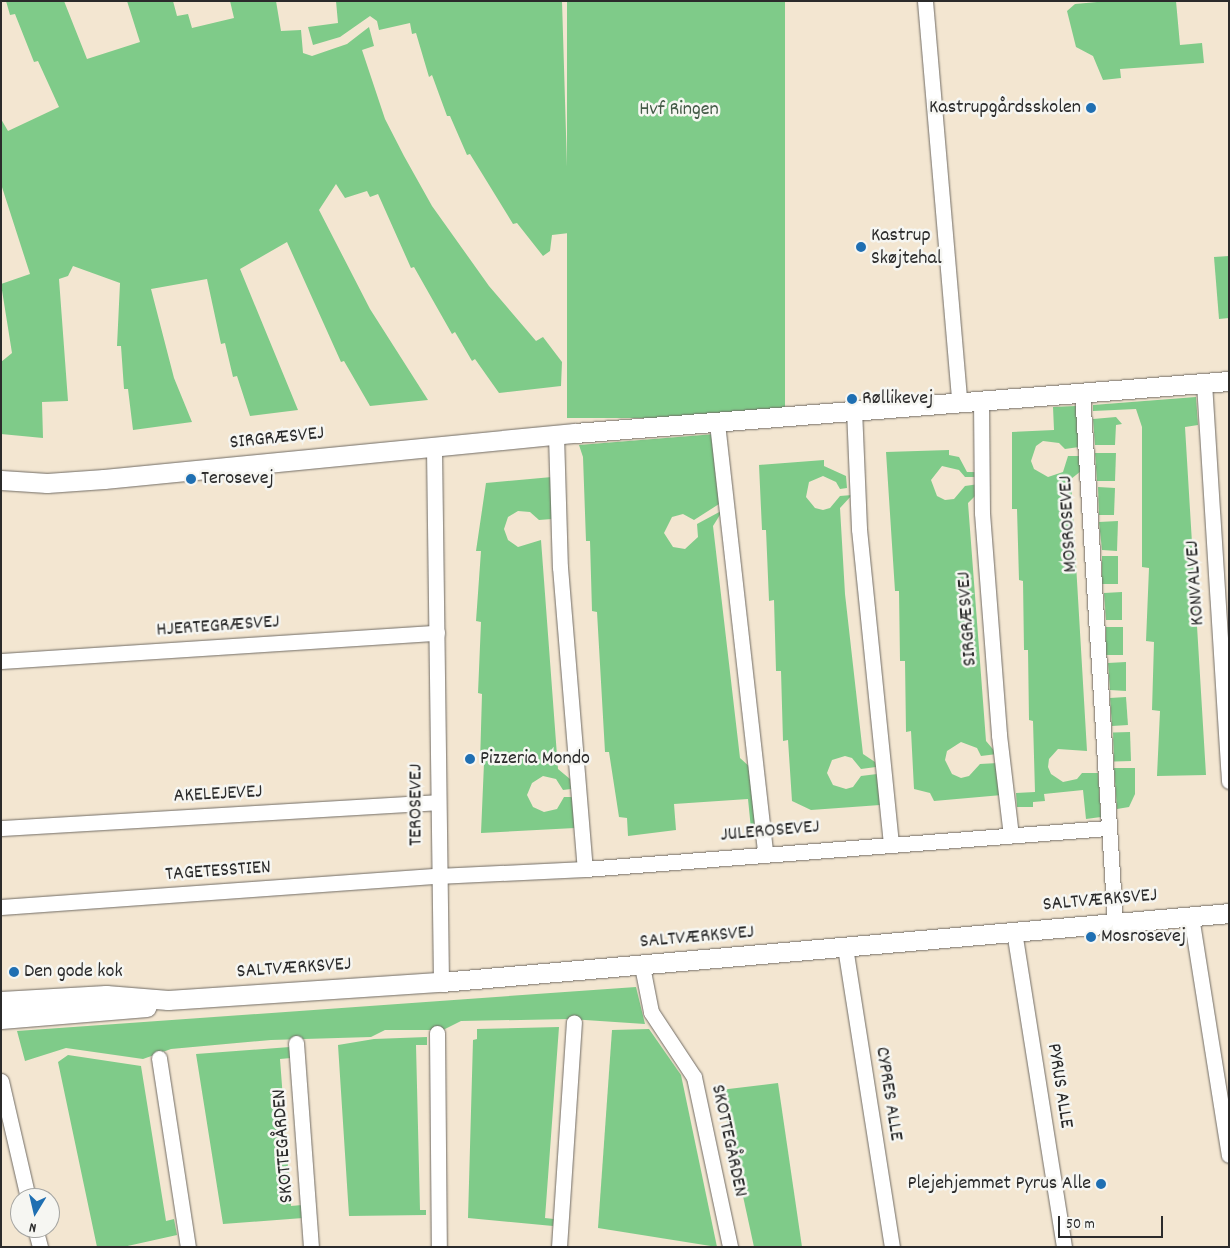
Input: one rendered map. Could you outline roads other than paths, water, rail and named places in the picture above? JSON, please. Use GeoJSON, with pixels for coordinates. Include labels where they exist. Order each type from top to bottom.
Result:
{"type":"FeatureCollection","features":[{"type":"Feature","properties":{"kind":"street"},"geometry":{"type":"LineString","coordinates":[[925,1],[959,401]]}},
{"type":"Feature","properties":{"kind":"street","name":"SIRGRÆSVEJ"},"geometry":{"type":"LineString","coordinates":[[1,480],[47,483],[104,479],[556,435],[717,423],[854,409],[1229,380]]}},
{"type":"Feature","properties":{"kind":"street","name":"KONVALVEJ"},"geometry":{"type":"LineString","coordinates":[[1204,383],[1229,781]]}},
{"type":"Feature","properties":{"kind":"street","name":"MOSROSEVEJ"},"geometry":{"type":"LineString","coordinates":[[1082,392],[1107,828],[1115,923]]}},
{"type":"Feature","properties":{"kind":"street","name":"SIRGRÆSVEJ"},"geometry":{"type":"LineString","coordinates":[[982,399],[982,513],[999,735],[1011,835]]}},
{"type":"Feature","properties":{"kind":"street"},"geometry":{"type":"LineString","coordinates":[[854,409],[859,529],[891,843]]}},
{"type":"Feature","properties":{"kind":"street"},"geometry":{"type":"LineString","coordinates":[[717,423],[764,852]]}},
{"type":"Feature","properties":{"kind":"street"},"geometry":{"type":"LineString","coordinates":[[556,435],[560,567],[585,869]]}},
{"type":"Feature","properties":{"kind":"street","name":"TEROSEVEJ"},"geometry":{"type":"LineString","coordinates":[[434,448],[437,633],[437,876],[441,982]]}},
{"type":"Feature","properties":{"kind":"street","name":"HJERTEGRÆSVEJ"},"geometry":{"type":"LineString","coordinates":[[1,661],[437,633]]}},
{"type":"Feature","properties":{"kind":"street","name":"AKELEJEVEJ"},"geometry":{"type":"LineString","coordinates":[[1,828],[437,802]]}},
{"type":"Feature","properties":{"kind":"street","name":"JULEROSEVEJ"},"geometry":{"type":"LineString","coordinates":[[437,876],[585,869],[764,852],[1107,828]]}},
{"type":"Feature","properties":{"kind":"street","name":"TAGETESSTIEN"},"geometry":{"type":"LineString","coordinates":[[1,908],[437,876]]}},
{"type":"Feature","properties":{"kind":"street","name":"SALTVÆRKSVEJ"},"geometry":{"type":"LineString","coordinates":[[1,1001],[106,995],[168,1000],[441,982],[642,966],[1014,931],[1229,914]]}},
{"type":"Feature","properties":{"kind":"street"},"geometry":{"type":"LineString","coordinates":[[1191,916],[1229,1155]]}},
{"type":"Feature","properties":{"kind":"street","name":"PYRUS ALLE"},"geometry":{"type":"LineString","coordinates":[[1014,931],[1064,1247]]}},
{"type":"Feature","properties":{"kind":"street","name":"CYPRES ALLE"},"geometry":{"type":"LineString","coordinates":[[845,947],[892,1247]]}},
{"type":"Feature","properties":{"kind":"street","name":"SKOTTEGÅRDEN"},"geometry":{"type":"LineString","coordinates":[[642,966],[651,1012],[694,1077],[730,1247]]}},
{"type":"Feature","properties":{"kind":"street","name":"SALTVÆRKSVEJ"},"geometry":{"type":"LineString","coordinates":[[1,1019],[150,1007],[168,1000]]}},
{"type":"Feature","properties":{"kind":"street"},"geometry":{"type":"LineString","coordinates":[[559,1247],[574,1023]]}},
{"type":"Feature","properties":{"kind":"street"},"geometry":{"type":"LineString","coordinates":[[436,1033],[439,1247]]}},
{"type":"Feature","properties":{"kind":"street","name":"SKOTTEGÅRDEN"},"geometry":{"type":"LineString","coordinates":[[296,1043],[311,1247]]}},
{"type":"Feature","properties":{"kind":"street"},"geometry":{"type":"LineString","coordinates":[[159,1058],[188,1247]]}},
{"type":"Feature","properties":{"kind":"street"},"geometry":{"type":"LineString","coordinates":[[1,1081],[26,1188]]}},
{"type":"Feature","properties":{"kind":"place","name":"Kastrupgårdsskolen"},"geometry":{"type":"Point","coordinates":[1091,108]}},
{"type":"Feature","properties":{"kind":"place","name":"Kastrup Skøjtehal"},"geometry":{"type":"Point","coordinates":[861,247]}},
{"type":"Feature","properties":{"kind":"place","name":"Røllikevej"},"geometry":{"type":"Point","coordinates":[852,399]}},
{"type":"Feature","properties":{"kind":"place","name":"Terosevej"},"geometry":{"type":"Point","coordinates":[191,479]}},
{"type":"Feature","properties":{"kind":"place","name":"Pizzeria Mondo"},"geometry":{"type":"Point","coordinates":[470,759]}},
{"type":"Feature","properties":{"kind":"place","name":"Mosrosevej"},"geometry":{"type":"Point","coordinates":[1091,937]}},
{"type":"Feature","properties":{"kind":"place","name":"Den gode kok"},"geometry":{"type":"Point","coordinates":[14,972]}},
{"type":"Feature","properties":{"kind":"place","name":"Plejehjemmet Pyrus Alle"},"geometry":{"type":"Point","coordinates":[1101,1184]}},
{"type":"Feature","properties":{"kind":"park label","name":"Hvf Ringen"},"geometry":{"type":"Point","coordinates":[679,110]}}]}
